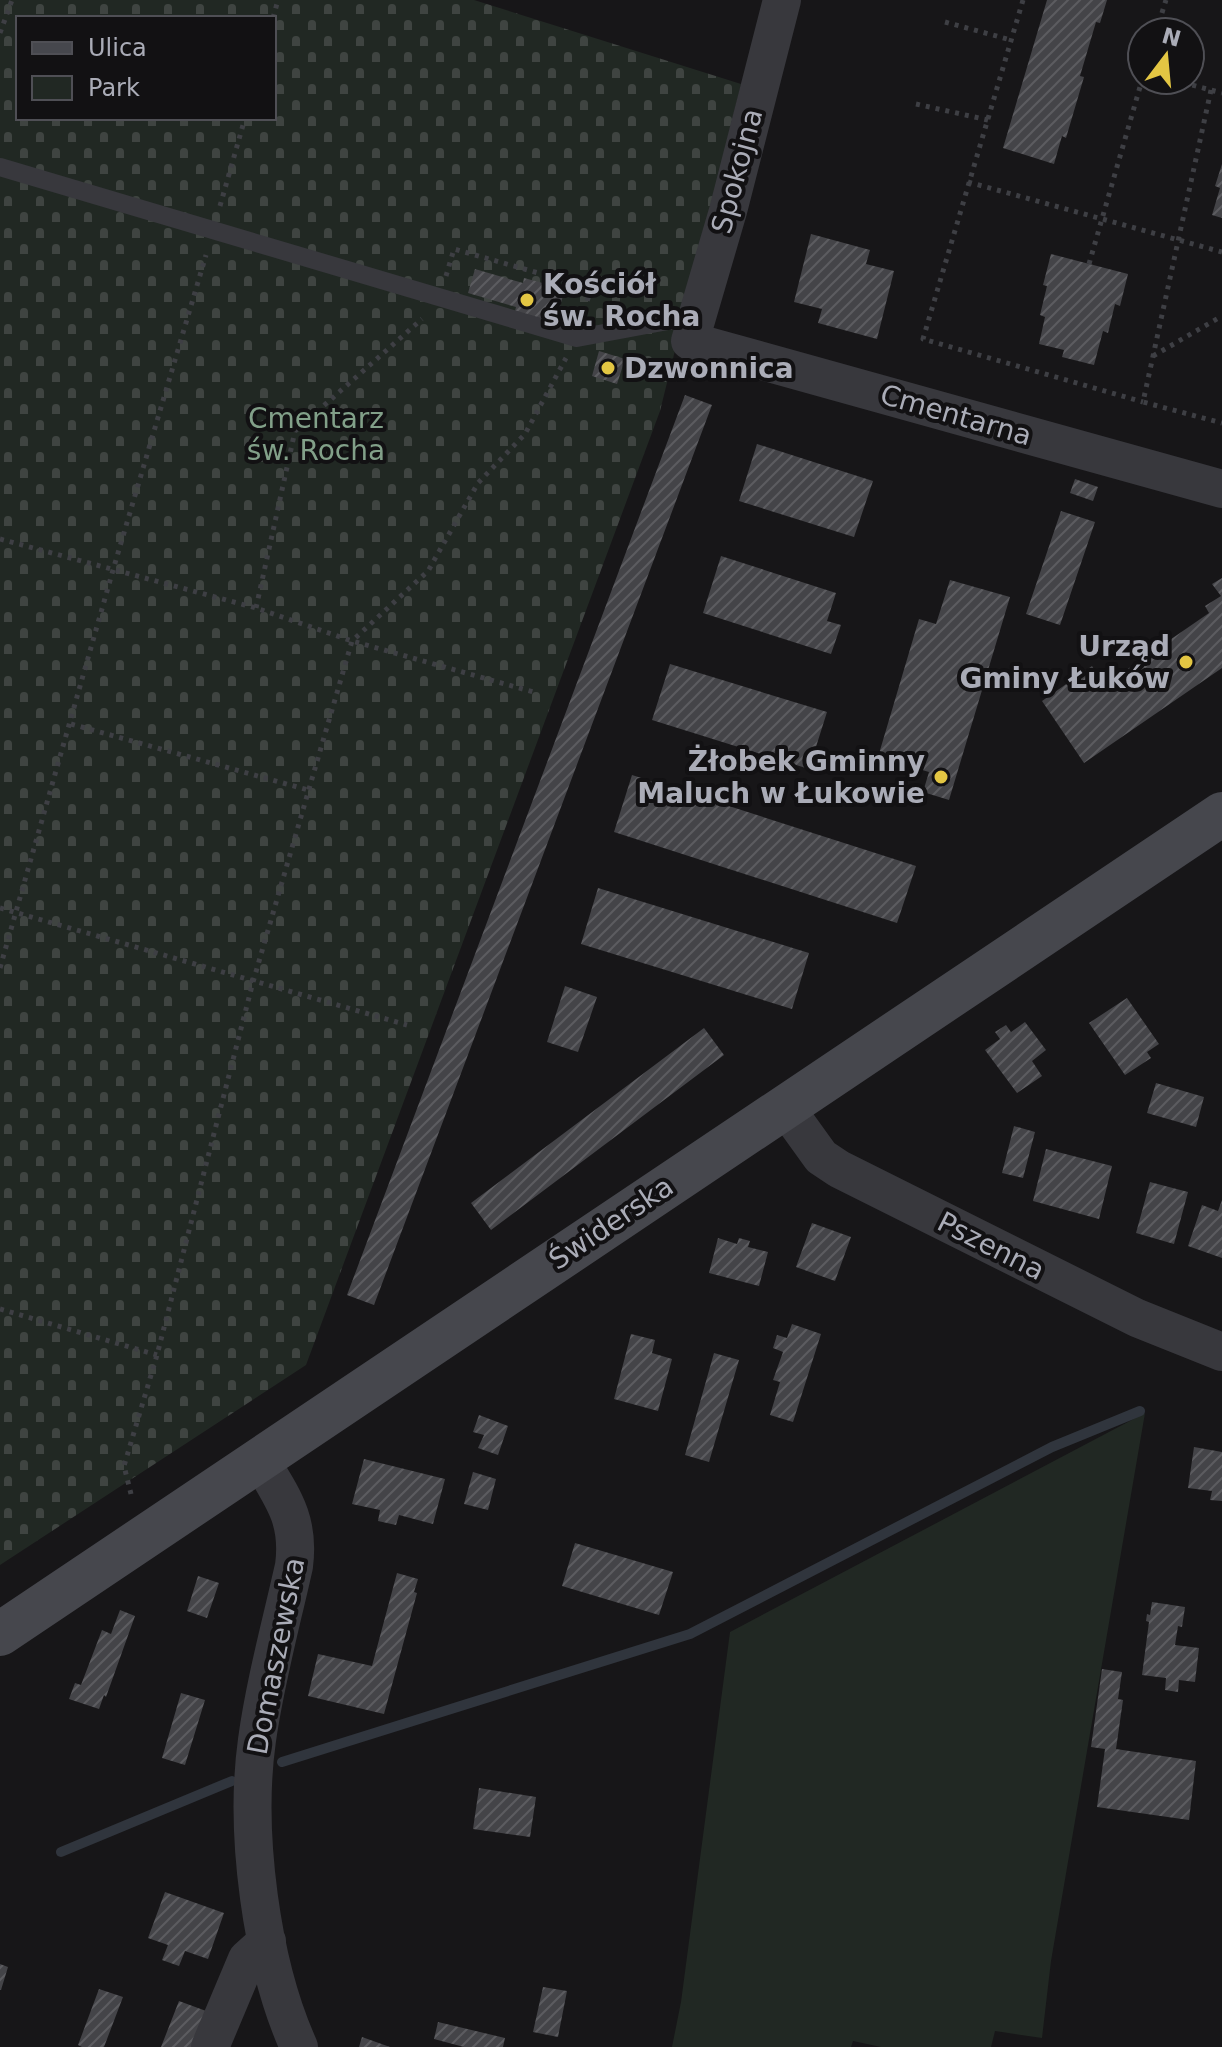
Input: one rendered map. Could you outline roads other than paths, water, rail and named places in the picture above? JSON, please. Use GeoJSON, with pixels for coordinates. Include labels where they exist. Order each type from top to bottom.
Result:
{"type":"FeatureCollection","features":[{"type":"Feature","properties":{"kind":"main road","name":"Świderska"},"geometry":{"type":"LineString","coordinates":[[0,1634],[1222,814]]}},
{"type":"Feature","properties":{"kind":"street","name":"Spokojna"},"geometry":{"type":"LineString","coordinates":[[694,331],[782,0]]}},
{"type":"Feature","properties":{"kind":"street","name":"Cmentarna"},"geometry":{"type":"LineString","coordinates":[[694,331],[1222,489]]}},
{"type":"Feature","properties":{"kind":"street","name":"Pszenna"},"geometry":{"type":"LineString","coordinates":[[785,1107],[821,1157],[839,1169],[1112,1307],[1222,1352]]}},
{"type":"Feature","properties":{"kind":"street","name":"Domaszewska"},"geometry":{"type":"LineString","coordinates":[[260,1460],[281,1495],[297,1542],[257,1742],[254,1817],[257,1874],[267,1941],[299,2047]]}},
{"type":"Feature","properties":{"kind":"street"},"geometry":{"type":"LineString","coordinates":[[210,2047],[247,1959],[267,1941]]}},
{"type":"Feature","properties":{"kind":"lane"},"geometry":{"type":"LineString","coordinates":[[0,167],[577,338],[668,321],[694,331]]}},
{"type":"Feature","properties":{"kind":"waterway"},"geometry":{"type":"LineString","coordinates":[[282,1762],[690,1634],[1052,1447],[1140,1411]]}},
{"type":"Feature","properties":{"kind":"waterway"},"geometry":{"type":"LineString","coordinates":[[61,1852],[232,1781]]}},
{"type":"Feature","properties":{"kind":"place","name":"Kościół św. Rocha"},"geometry":{"type":"Point","coordinates":[527,300]}},
{"type":"Feature","properties":{"kind":"place","name":"Dzwonnica"},"geometry":{"type":"Point","coordinates":[608,368]}},
{"type":"Feature","properties":{"kind":"place","name":"Urząd Gminy Łuków"},"geometry":{"type":"Point","coordinates":[1186,662]}},
{"type":"Feature","properties":{"kind":"place","name":"Żłobek Gminny Maluch w Łukowie"},"geometry":{"type":"Point","coordinates":[941,777]}},
{"type":"Feature","properties":{"kind":"park label","name":"Cmentarz św. Rocha"},"geometry":{"type":"Point","coordinates":[316,434]}}]}
